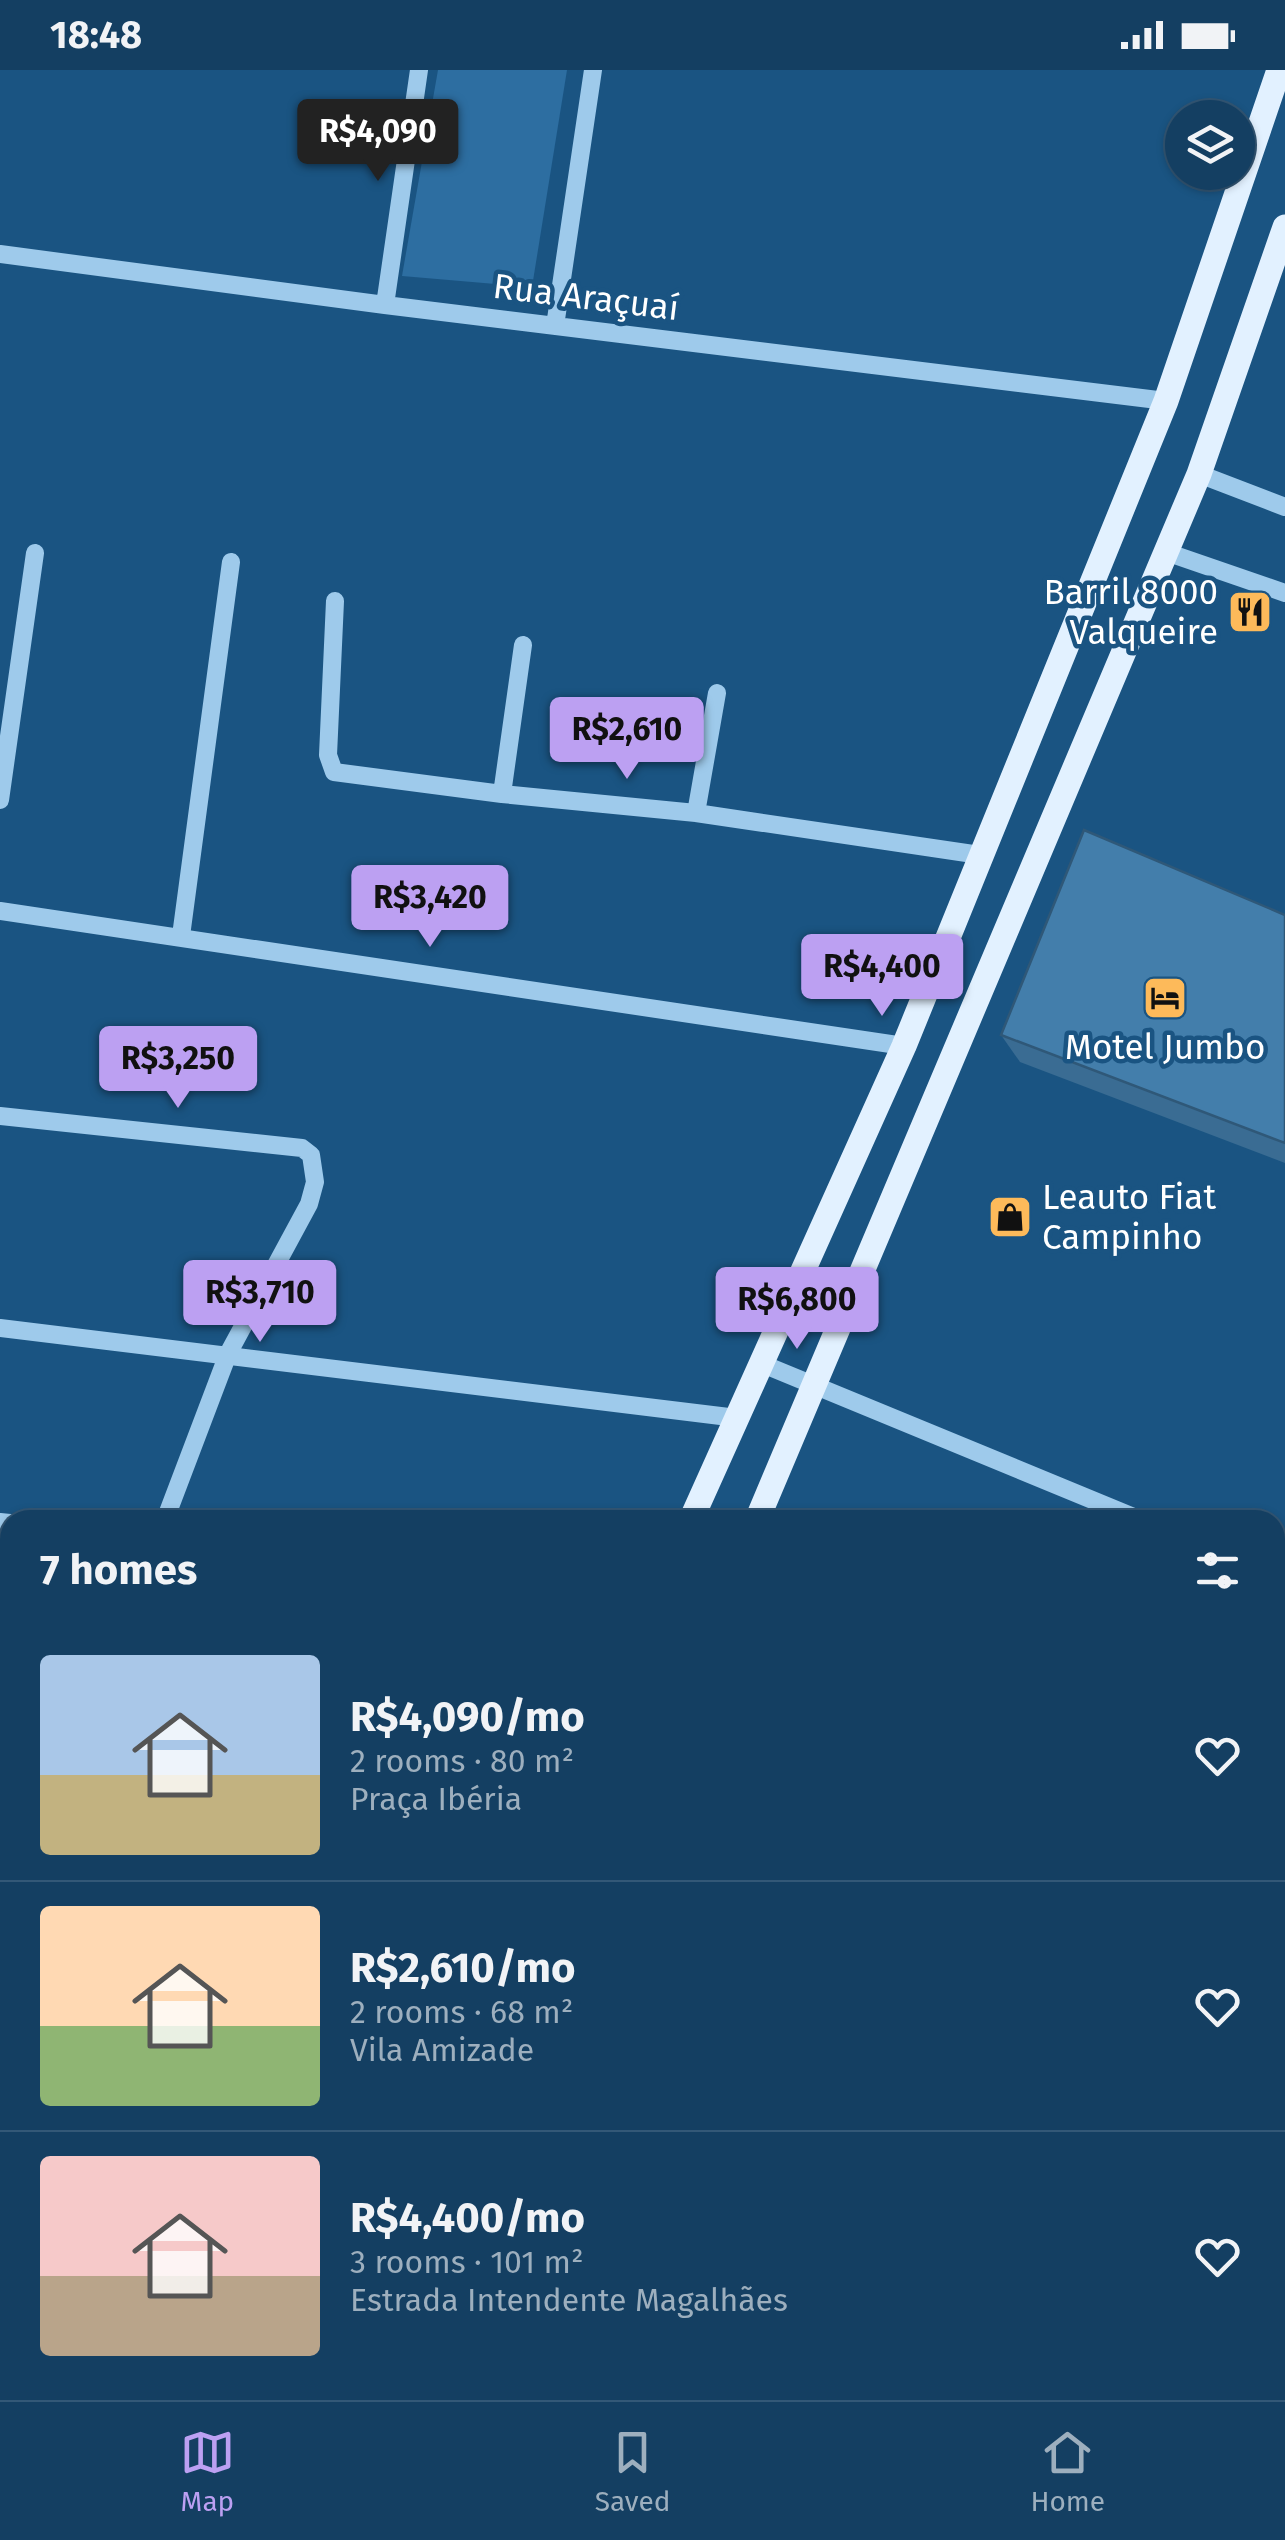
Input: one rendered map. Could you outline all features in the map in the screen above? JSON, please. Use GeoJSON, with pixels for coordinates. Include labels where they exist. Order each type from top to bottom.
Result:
{"type":"FeatureCollection","features":[{"type":"Feature","properties":{"kind":"main road"},"geometry":{"type":"LineString","coordinates":[[696,1510],[904,1046],[1166,401],[1279,70]]}},
{"type":"Feature","properties":{"kind":"main road"},"geometry":{"type":"LineString","coordinates":[[761,1510],[1199,474],[1285,226]]}},
{"type":"Feature","properties":{"kind":"street"},"geometry":{"type":"LineString","coordinates":[[385,305],[419,70]]}},
{"type":"Feature","properties":{"kind":"street"},"geometry":{"type":"LineString","coordinates":[[555,326],[593,70]]}},
{"type":"Feature","properties":{"kind":"street","name":"Rua Araçuaí"},"geometry":{"type":"LineString","coordinates":[[0,254],[1166,401]]}},
{"type":"Feature","properties":{"kind":"street"},"geometry":{"type":"LineString","coordinates":[[1199,474],[1285,507]]}},
{"type":"Feature","properties":{"kind":"street"},"geometry":{"type":"LineString","coordinates":[[1166,552],[1285,593]]}},
{"type":"Feature","properties":{"kind":"street"},"geometry":{"type":"LineString","coordinates":[[0,800],[34,553]]}},
{"type":"Feature","properties":{"kind":"street"},"geometry":{"type":"LineString","coordinates":[[181,936],[231,562]]}},
{"type":"Feature","properties":{"kind":"street"},"geometry":{"type":"LineString","coordinates":[[335,601],[328,755],[334,772],[696,813],[980,856]]}},
{"type":"Feature","properties":{"kind":"street"},"geometry":{"type":"LineString","coordinates":[[502,794],[524,644]]}},
{"type":"Feature","properties":{"kind":"street"},"geometry":{"type":"LineString","coordinates":[[696,813],[717,693]]}},
{"type":"Feature","properties":{"kind":"street"},"geometry":{"type":"LineString","coordinates":[[0,910],[904,1046]]}},
{"type":"Feature","properties":{"kind":"street"},"geometry":{"type":"LineString","coordinates":[[0,1116],[302,1148],[311,1155],[315,1182],[308,1204],[228,1354],[169,1510]]}},
{"type":"Feature","properties":{"kind":"street"},"geometry":{"type":"LineString","coordinates":[[0,1328],[737,1418]]}},
{"type":"Feature","properties":{"kind":"street"},"geometry":{"type":"LineString","coordinates":[[760,1363],[1117,1510]]}},
{"type":"Feature","properties":{"kind":"shaded area"},"geometry":{"type":"Polygon","coordinates":[[[438,70],[567,70],[532,287],[402,276],[438,70]]]}},
{"type":"Feature","properties":{"kind":"building","name":"Motel Jumbo"},"geometry":{"type":"Polygon","coordinates":[[[1084,830],[1285,915],[1285,1143],[1001,1035],[1084,830]]]}},
{"type":"Feature","properties":{"kind":"place","name":"Barril 8000 Valqueire"},"geometry":{"type":"Point","coordinates":[1250,612]}},
{"type":"Feature","properties":{"kind":"place","name":"Motel Jumbo"},"geometry":{"type":"Point","coordinates":[1165,998]}},
{"type":"Feature","properties":{"kind":"place","name":"Leauto Fiat Campinho"},"geometry":{"type":"Point","coordinates":[1010,1217]}}]}
